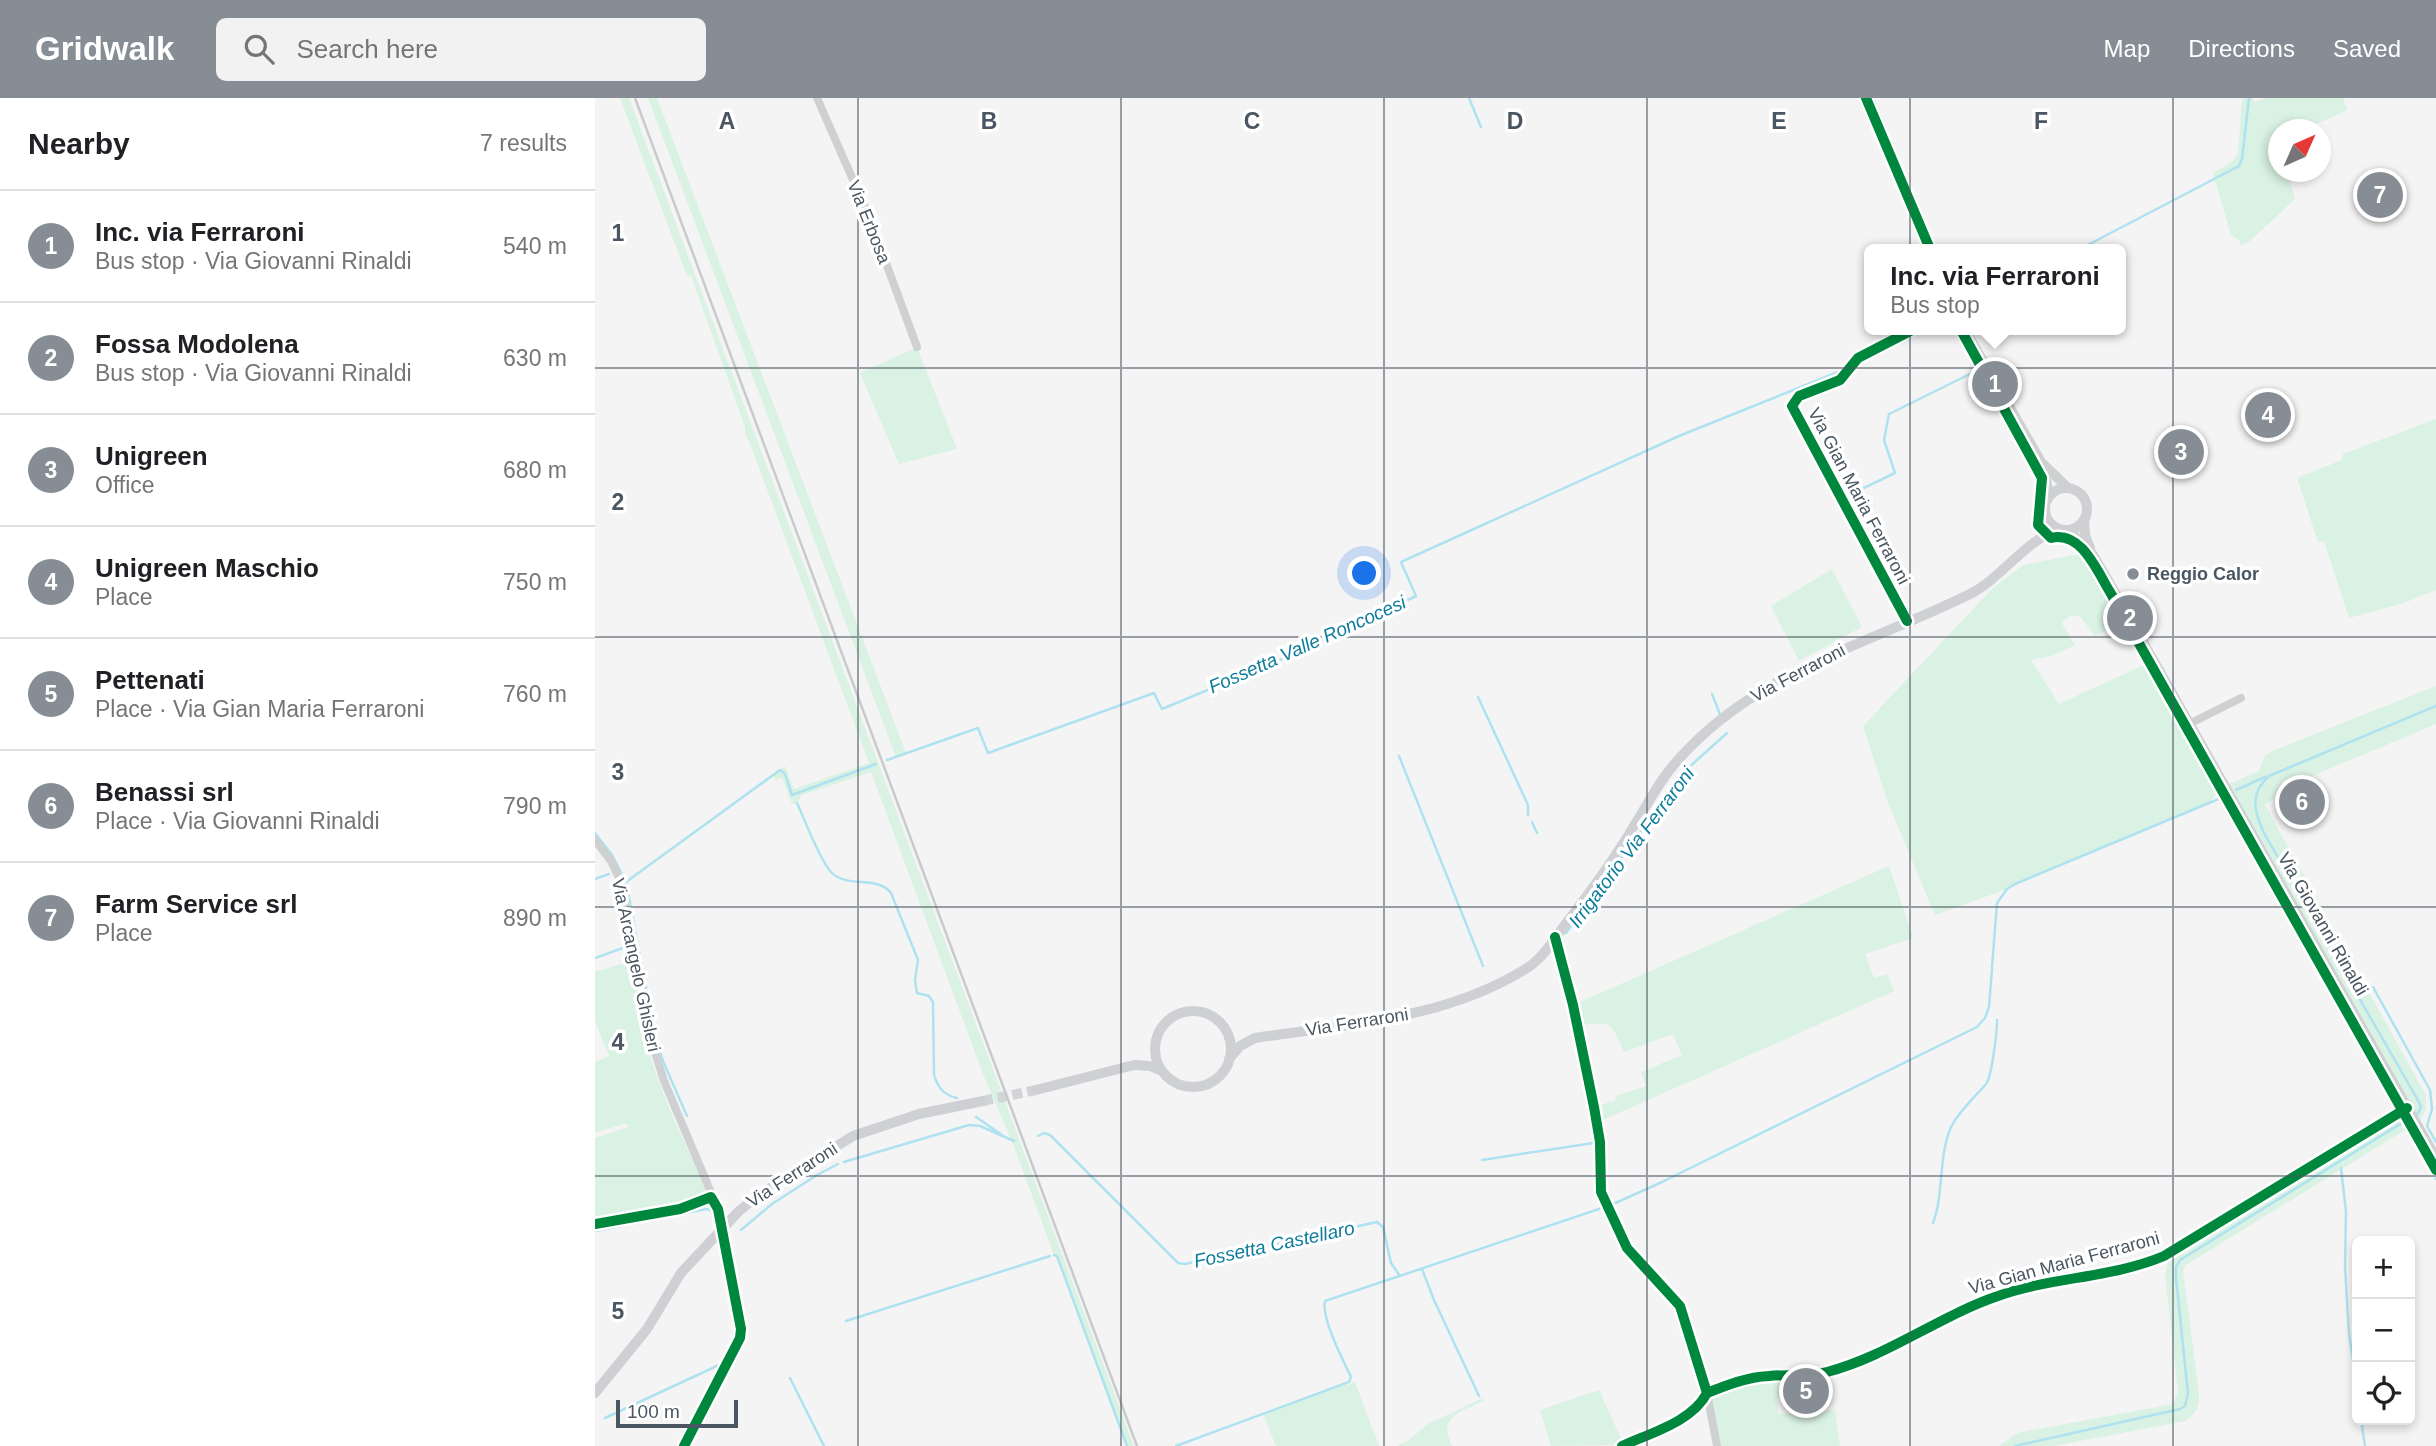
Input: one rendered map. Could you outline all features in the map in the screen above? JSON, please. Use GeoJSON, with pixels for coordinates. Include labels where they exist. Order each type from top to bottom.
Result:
{"type":"FeatureCollection","features":[{"type":"Feature","properties":{"kind":"main road"},"geometry":{"type":"LineString","coordinates":[[2060,488],[2067,488],[2076,489],[2085,498],[2087,511],[2084,520],[2064,529],[2050,523],[2046,514],[2046,502],[2049,496],[2060,488]]}},
{"type":"Feature","properties":{"kind":"main road","name":"Via Ferraroni"},"geometry":{"type":"LineString","coordinates":[[2034,544],[2046,514]]}},
{"type":"Feature","properties":{"kind":"main road","name":"Via Ferraroni"},"geometry":{"type":"LineString","coordinates":[[1226,1032],[1255,1038],[1403,1015],[1483,992],[1532,965],[1612,861],[1669,770],[1690,747],[1759,691],[1826,656],[1972,593],[2034,544],[2064,529]]}},
{"type":"Feature","properties":{"kind":"main road"},"geometry":{"type":"LineString","coordinates":[[1162,1071],[1156,1059],[1155,1045],[1159,1032],[1167,1021],[1186,1012],[1200,1012],[1212,1017],[1226,1032],[1230,1045],[1229,1059]]}},
{"type":"Feature","properties":{"kind":"main road"},"geometry":{"type":"LineString","coordinates":[[1036,1090],[1134,1065],[1150,1066],[1162,1071],[1179,1084],[1199,1086],[1218,1077],[1240,1046],[1255,1038]]}},
{"type":"Feature","properties":{"kind":"main road"},"geometry":{"type":"LineString","coordinates":[[1134,1065],[1155,1045]]}},
{"type":"Feature","properties":{"kind":"main road","name":"Via Ferraroni"},"geometry":{"type":"LineString","coordinates":[[596,1390],[647,1328],[681,1273],[756,1197],[853,1136],[919,1114],[983,1101]]}},
{"type":"Feature","properties":{"kind":"street","name":"Via Erbosa"},"geometry":{"type":"LineString","coordinates":[[817,98],[868,214],[917,347]]}},
{"type":"Feature","properties":{"kind":"street"},"geometry":{"type":"LineString","coordinates":[[1866,98],[1928,244]]}},
{"type":"Feature","properties":{"kind":"street","name":"Via Gian Maria Ferraroni"},"geometry":{"type":"LineString","coordinates":[[1903,335],[1854,361],[1838,381],[1799,396],[1793,401],[1792,408],[1907,621]]}},
{"type":"Feature","properties":{"kind":"street"},"geometry":{"type":"LineString","coordinates":[[1968,335],[2042,462],[2067,488]]}},
{"type":"Feature","properties":{"kind":"street"},"geometry":{"type":"LineString","coordinates":[[2042,462],[2049,496]]}},
{"type":"Feature","properties":{"kind":"street","name":"Via Giovanni Rinaldi"},"geometry":{"type":"LineString","coordinates":[[2084,520],[2085,535],[2093,555],[2436,1158]]}},
{"type":"Feature","properties":{"kind":"street","name":"Via Giovanni Rinaldi"},"geometry":{"type":"LineString","coordinates":[[2064,529],[2093,555]]}},
{"type":"Feature","properties":{"kind":"street"},"geometry":{"type":"LineString","coordinates":[[2189,724],[2241,698]]}},
{"type":"Feature","properties":{"kind":"street","name":"Via Arcangelo Ghisleri"},"geometry":{"type":"LineString","coordinates":[[595,840],[611,861],[620,880],[656,1058],[718,1209],[741,1329],[740,1338],[684,1446]]}},
{"type":"Feature","properties":{"kind":"street"},"geometry":{"type":"LineString","coordinates":[[1555,937],[1573,1005],[1594,1107],[1600,1142],[1600,1188],[1627,1248],[1680,1306],[1707,1393],[1717,1446]]}},
{"type":"Feature","properties":{"kind":"street","name":"Via Gian Maria Ferraroni"},"geometry":{"type":"LineString","coordinates":[[1622,1446],[1680,1419],[1707,1393],[1752,1378],[1831,1371],[1891,1347],[1956,1312],[2001,1294],[2157,1259],[2408,1110]]}},
{"type":"Feature","properties":{"kind":"street"},"geometry":{"type":"LineString","coordinates":[[595,1224],[680,1209],[712,1197]]}},
{"type":"Feature","properties":{"kind":"green space"},"geometry":{"type":"Polygon","coordinates":[[[620,98],[629,98],[1134,1446],[1126,1446],[1057,1256],[1054,1255],[1013,1144],[983,1074],[871,772],[802,795],[797,803],[792,804],[782,778],[776,780],[773,776],[785,766],[794,789],[869,763],[745,435],[745,427],[691,276],[687,276],[620,98]]]}},
{"type":"Feature","properties":{"kind":"green space"},"geometry":{"type":"Polygon","coordinates":[[[648,98],[657,98],[906,753],[896,757],[648,98]]]}},
{"type":"Feature","properties":{"kind":"green space"},"geometry":{"type":"Polygon","coordinates":[[[2242,98],[2253,98],[2254,102],[2267,98],[2343,98],[2347,110],[2328,119],[2268,119],[2268,182],[2290,182],[2295,199],[2250,241],[2241,245],[2239,240],[2231,235],[2213,173],[2232,162],[2238,154],[2242,98]]]}},
{"type":"Feature","properties":{"kind":"green space"},"geometry":{"type":"Polygon","coordinates":[[[917,347],[957,449],[899,464],[860,373],[917,347]]]}},
{"type":"Feature","properties":{"kind":"green space"},"geometry":{"type":"Polygon","coordinates":[[[2436,419],[2436,590],[2404,603],[2349,618],[2324,541],[2318,542],[2297,478],[2342,460],[2343,454],[2436,419]]]}},
{"type":"Feature","properties":{"kind":"green space"},"geometry":{"type":"Polygon","coordinates":[[[2080,554],[2120,623],[2095,636],[2080,616],[2070,616],[2061,622],[2075,645],[2055,655],[2031,660],[2059,704],[2144,665],[2218,792],[2209,803],[2007,889],[1935,915],[1888,803],[1863,726],[1992,589],[2023,565],[2080,554]]]}},
{"type":"Feature","properties":{"kind":"green space"},"geometry":{"type":"Polygon","coordinates":[[[1832,569],[1862,627],[1799,661],[1771,606],[1832,569]]]}},
{"type":"Feature","properties":{"kind":"green space"},"geometry":{"type":"Polygon","coordinates":[[[2436,686],[2436,724],[2305,779],[2295,777],[2283,781],[2274,799],[2265,805],[2426,1095],[2426,1110],[2420,1120],[2229,784],[2259,771],[2264,757],[2272,751],[2436,686]]]}},
{"type":"Feature","properties":{"kind":"green space"},"geometry":{"type":"Polygon","coordinates":[[[1889,866],[1913,938],[1865,954],[1874,978],[1887,974],[1894,991],[1596,1123],[1594,1107],[1615,1101],[1616,1096],[1646,1086],[1641,1072],[1682,1055],[1673,1034],[1624,1052],[1616,1034],[1608,1025],[1577,1025],[1573,1005],[1889,866]]]}},
{"type":"Feature","properties":{"kind":"green space"},"geometry":{"type":"Polygon","coordinates":[[[632,961],[647,1021],[642,1023],[646,1042],[660,1085],[707,1187],[701,1198],[683,1206],[595,1222],[595,1138],[628,1127],[627,1123],[595,1133],[595,1062],[609,1056],[595,1021],[595,972],[632,961]]]}},
{"type":"Feature","properties":{"kind":"green space"},"geometry":{"type":"Polygon","coordinates":[[[2405,1113],[2413,1125],[2186,1265],[2183,1271],[2199,1393],[2197,1409],[2189,1418],[2185,1421],[2054,1446],[1999,1446],[2017,1433],[2173,1404],[2178,1391],[2165,1274],[2171,1252],[2405,1113]]]}},
{"type":"Feature","properties":{"kind":"green space"},"geometry":{"type":"Polygon","coordinates":[[[1782,1375],[1784,1397],[1777,1398],[1778,1414],[1796,1415],[1835,1410],[1840,1446],[1717,1446],[1707,1393],[1729,1384],[1782,1375]]]}},
{"type":"Feature","properties":{"kind":"green space"},"geometry":{"type":"Polygon","coordinates":[[[1355,1382],[1379,1446],[1276,1446],[1263,1414],[1355,1382]]]}},
{"type":"Feature","properties":{"kind":"green space"},"geometry":{"type":"Polygon","coordinates":[[[1599,1390],[1624,1445],[1551,1446],[1540,1410],[1599,1390]]]}},
{"type":"Feature","properties":{"kind":"green space"},"geometry":{"type":"Polygon","coordinates":[[[1483,1398],[1484,1401],[1462,1411],[1448,1424],[1447,1431],[1452,1446],[1397,1446],[1428,1424],[1483,1398]]]}},
{"type":"Feature","properties":{"kind":"waterway"},"geometry":{"type":"LineString","coordinates":[[1469,98],[1481,127]]}},
{"type":"Feature","properties":{"kind":"waterway"},"geometry":{"type":"LineString","coordinates":[[1873,98],[1934,244]]}},
{"type":"Feature","properties":{"kind":"waterway","name":"Fossetta Valle Roncocesi"},"geometry":{"type":"LineString","coordinates":[[2090,244],[2239,166],[2249,98]]}},
{"type":"Feature","properties":{"kind":"waterway","name":"Fossetta Valle Roncocesi"},"geometry":{"type":"LineString","coordinates":[[1856,366],[1916,335]]}},
{"type":"Feature","properties":{"kind":"waterway","name":"Fossetta Valle Roncocesi"},"geometry":{"type":"LineString","coordinates":[[887,760],[978,728],[988,753],[1154,693],[1162,709],[1287,657],[1416,596],[1401,562],[1679,436],[1843,370]]}},
{"type":"Feature","properties":{"kind":"waterway"},"geometry":{"type":"LineString","coordinates":[[1845,497],[1895,473],[1884,440],[1889,414],[1978,370]]}},
{"type":"Feature","properties":{"kind":"waterway","name":"Irrigatorio Via Ferraroni"},"geometry":{"type":"LineString","coordinates":[[1712,694],[1721,717]]}},
{"type":"Feature","properties":{"kind":"waterway"},"geometry":{"type":"LineString","coordinates":[[1478,697],[1528,805],[1528,815]]}},
{"type":"Feature","properties":{"kind":"waterway"},"geometry":{"type":"LineString","coordinates":[[2015,1446],[2185,1406],[2188,1394],[2176,1278],[2176,1267],[2180,1260],[2418,1113],[2421,1107],[2419,1102],[2264,833],[2255,803],[2258,789],[2269,776],[2436,706]]}},
{"type":"Feature","properties":{"kind":"waterway","name":"Irrigatorio Via Ferraroni"},"geometry":{"type":"LineString","coordinates":[[1566,933],[1686,770],[1727,733]]}},
{"type":"Feature","properties":{"kind":"waterway"},"geometry":{"type":"LineString","coordinates":[[1399,756],[1483,966]]}},
{"type":"Feature","properties":{"kind":"waterway","name":"Fossetta Valle Roncocesi"},"geometry":{"type":"LineString","coordinates":[[626,882],[780,770],[785,774],[792,795],[876,764]]}},
{"type":"Feature","properties":{"kind":"waterway"},"geometry":{"type":"LineString","coordinates":[[2236,790],[2265,777]]}},
{"type":"Feature","properties":{"kind":"waterway"},"geometry":{"type":"LineString","coordinates":[[1611,1205],[1977,1027],[1985,1018],[1989,1007],[1997,903],[2007,889],[2221,798]]}},
{"type":"Feature","properties":{"kind":"waterway"},"geometry":{"type":"LineString","coordinates":[[797,803],[817,849],[831,872],[845,880],[878,885],[891,893],[918,960],[915,980],[917,993],[929,996],[933,1002],[934,1075],[942,1090],[957,1098]]}},
{"type":"Feature","properties":{"kind":"waterway"},"geometry":{"type":"LineString","coordinates":[[1532,822],[1537,833]]}},
{"type":"Feature","properties":{"kind":"waterway"},"geometry":{"type":"LineString","coordinates":[[595,833],[612,855],[626,882],[653,1026]]}},
{"type":"Feature","properties":{"kind":"waterway"},"geometry":{"type":"LineString","coordinates":[[595,879],[609,874]]}},
{"type":"Feature","properties":{"kind":"waterway"},"geometry":{"type":"LineString","coordinates":[[595,958],[631,945]]}},
{"type":"Feature","properties":{"kind":"waterway"},"geometry":{"type":"LineString","coordinates":[[2373,987],[2430,1090],[2432,1109],[2427,1126],[2436,1142]]}},
{"type":"Feature","properties":{"kind":"waterway","name":"Irrigatorio Via Ferraroni"},"geometry":{"type":"LineString","coordinates":[[1577,1003],[1579,1014]]}},
{"type":"Feature","properties":{"kind":"waterway"},"geometry":{"type":"LineString","coordinates":[[1933,1223],[1939,1200],[1947,1139],[1958,1115],[1986,1084],[1994,1054],[1997,1020]]}},
{"type":"Feature","properties":{"kind":"waterway"},"geometry":{"type":"LineString","coordinates":[[654,1033],[687,1116]]}},
{"type":"Feature","properties":{"kind":"waterway","name":"Fossetta Castellaro"},"geometry":{"type":"LineString","coordinates":[[976,1117],[1002,1135]]}},
{"type":"Feature","properties":{"kind":"waterway"},"geometry":{"type":"LineString","coordinates":[[2406,1121],[2436,1179]]}},
{"type":"Feature","properties":{"kind":"waterway","name":"Fossetta Castellaro"},"geometry":{"type":"LineString","coordinates":[[844,1162],[969,1125],[980,1126],[1014,1141]]}},
{"type":"Feature","properties":{"kind":"waterway","name":"Fossetta Castellaro"},"geometry":{"type":"LineString","coordinates":[[1038,1136],[1044,1133],[1050,1135],[1178,1263],[1185,1264],[1377,1222],[1383,1227],[1391,1263],[1400,1276]]}},
{"type":"Feature","properties":{"kind":"waterway"},"geometry":{"type":"LineString","coordinates":[[1482,1160],[1600,1142]]}},
{"type":"Feature","properties":{"kind":"waterway","name":"Fossetta Castellaro"},"geometry":{"type":"LineString","coordinates":[[741,1230],[772,1204],[838,1164]]}},
{"type":"Feature","properties":{"kind":"waterway"},"geometry":{"type":"LineString","coordinates":[[2341,1168],[2346,1212],[2345,1267],[2349,1334],[2353,1362]]}},
{"type":"Feature","properties":{"kind":"waterway"},"geometry":{"type":"LineString","coordinates":[[1176,1446],[1349,1382],[1351,1377],[1326,1318],[1325,1301],[1602,1208]]}},
{"type":"Feature","properties":{"kind":"waterway"},"geometry":{"type":"LineString","coordinates":[[596,1231],[706,1209],[711,1210],[717,1224]]}},
{"type":"Feature","properties":{"kind":"waterway"},"geometry":{"type":"LineString","coordinates":[[1054,1255],[1057,1256],[1127,1446]]}},
{"type":"Feature","properties":{"kind":"waterway"},"geometry":{"type":"LineString","coordinates":[[846,1321],[1050,1256]]}},
{"type":"Feature","properties":{"kind":"waterway"},"geometry":{"type":"LineString","coordinates":[[1422,1269],[1479,1396]]}},
{"type":"Feature","properties":{"kind":"waterway"},"geometry":{"type":"LineString","coordinates":[[730,1291],[736,1333]]}},
{"type":"Feature","properties":{"kind":"waterway"},"geometry":{"type":"LineString","coordinates":[[605,1418],[719,1365],[731,1349]]}},
{"type":"Feature","properties":{"kind":"waterway","name":"Irrigatorio Via Ferraroni"},"geometry":{"type":"LineString","coordinates":[[1700,1355],[1709,1383]]}},
{"type":"Feature","properties":{"kind":"waterway"},"geometry":{"type":"LineString","coordinates":[[790,1378],[824,1446]]}},
{"type":"Feature","properties":{"kind":"waterway"},"geometry":{"type":"LineString","coordinates":[[2362,1425],[2365,1446]]}},
{"type":"Feature","properties":{"kind":"tunnel"},"geometry":{"type":"LineString","coordinates":[[983,1101],[1036,1090]]}},
{"type":"Feature","properties":{"kind":"railway"},"geometry":{"type":"LineString","coordinates":[[635,98],[1137,1446]]}},
{"type":"Feature","properties":{"kind":"cycle path"},"geometry":{"type":"LineString","coordinates":[[1866,98],[1928,244]]}},
{"type":"Feature","properties":{"kind":"cycle path"},"geometry":{"type":"LineString","coordinates":[[1902,335],[1858,358],[1840,380],[1799,396],[1792,406],[1907,621]]}},
{"type":"Feature","properties":{"kind":"cycle path"},"geometry":{"type":"LineString","coordinates":[[1964,335],[2042,478],[2038,525],[2051,538],[2071,540],[2094,564],[2436,1170]]}},
{"type":"Feature","properties":{"kind":"cycle path"},"geometry":{"type":"LineString","coordinates":[[1555,937],[1573,1005],[1594,1107],[1600,1142],[1601,1192],[1627,1248],[1680,1306],[1707,1393]]}},
{"type":"Feature","properties":{"kind":"cycle path"},"geometry":{"type":"LineString","coordinates":[[1622,1446],[1681,1419],[1691,1412],[1707,1393],[1730,1384],[1776,1375],[1827,1372],[1871,1356],[1976,1304],[1998,1296],[2039,1285],[2124,1269],[2164,1256],[2407,1108]]}},
{"type":"Feature","properties":{"kind":"cycle path"},"geometry":{"type":"LineString","coordinates":[[595,1224],[680,1209],[711,1197],[718,1209],[741,1329],[740,1338],[684,1446]]}},
{"type":"Feature","properties":{"kind":"place","name":"Farm Service srl"},"geometry":{"type":"Point","coordinates":[2380,195]}},
{"type":"Feature","properties":{"kind":"place","name":"Inc. via Ferraroni"},"geometry":{"type":"Point","coordinates":[1995,384]}},
{"type":"Feature","properties":{"kind":"place","name":"Unigreen Maschio"},"geometry":{"type":"Point","coordinates":[2268,415]}},
{"type":"Feature","properties":{"kind":"place","name":"Unigreen"},"geometry":{"type":"Point","coordinates":[2181,452]}},
{"type":"Feature","properties":{"kind":"place","name":"Reggio Calor"},"geometry":{"type":"Point","coordinates":[2133,574]}},
{"type":"Feature","properties":{"kind":"place","name":"Fossa Modolena"},"geometry":{"type":"Point","coordinates":[2130,618]}},
{"type":"Feature","properties":{"kind":"place","name":"Benassi srl"},"geometry":{"type":"Point","coordinates":[2302,802]}},
{"type":"Feature","properties":{"kind":"place","name":"Pettenati"},"geometry":{"type":"Point","coordinates":[1806,1391]}}]}
